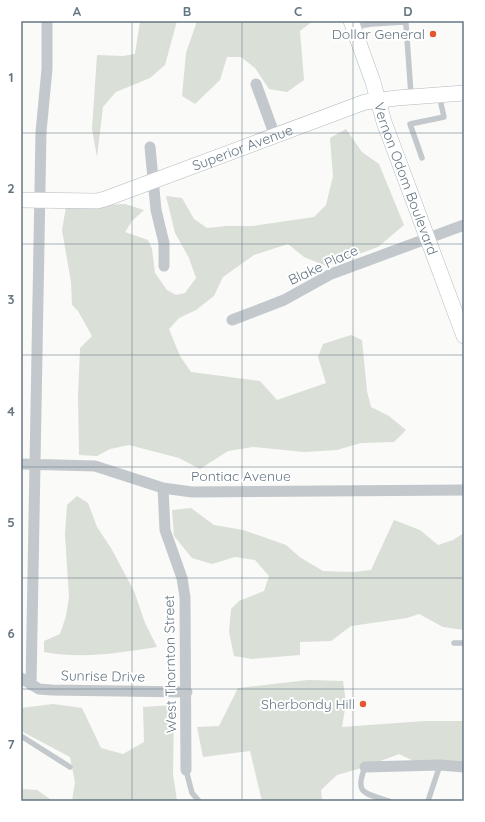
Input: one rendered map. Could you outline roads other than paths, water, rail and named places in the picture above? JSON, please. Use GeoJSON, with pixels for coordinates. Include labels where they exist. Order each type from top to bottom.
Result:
{"type":"FeatureCollection","features":[{"type":"Feature","properties":{"kind":"street"},"geometry":{"type":"LineString","coordinates":[[31,685],[41,132],[47,69],[47,21]]}},
{"type":"Feature","properties":{"kind":"street","name":"Vernon Odom Boulevard"},"geometry":{"type":"LineString","coordinates":[[352,24],[384,122],[464,336]]}},
{"type":"Feature","properties":{"kind":"street"},"geometry":{"type":"LineString","coordinates":[[256,84],[275,136]]}},
{"type":"Feature","properties":{"kind":"street","name":"Superior Avenue"},"geometry":{"type":"LineString","coordinates":[[21,200],[97,201],[155,181],[355,106],[378,100],[464,93]]}},
{"type":"Feature","properties":{"kind":"street"},"geometry":{"type":"LineString","coordinates":[[150,146],[155,181],[156,210],[164,243],[164,266]]}},
{"type":"Feature","properties":{"kind":"street","name":"Blake Place"},"geometry":{"type":"LineString","coordinates":[[232,320],[284,300],[331,274],[464,225]]}},
{"type":"Feature","properties":{"kind":"street","name":"Pontiac Avenue"},"geometry":{"type":"LineString","coordinates":[[21,464],[94,466],[163,488],[192,492],[464,490]]}},
{"type":"Feature","properties":{"kind":"street","name":"West Thornton Street"},"geometry":{"type":"LineString","coordinates":[[163,488],[165,530],[182,578],[185,597],[187,692],[186,770]]}},
{"type":"Feature","properties":{"kind":"street","name":"Sunrise Drive"},"geometry":{"type":"LineString","coordinates":[[21,678],[39,689],[187,692]]}},
{"type":"Feature","properties":{"kind":"street"},"geometry":{"type":"LineString","coordinates":[[365,767],[440,765],[464,767]]}},
{"type":"Feature","properties":{"kind":"lane"},"geometry":{"type":"LineString","coordinates":[[352,24],[404,22],[406,24],[411,97]]}},
{"type":"Feature","properties":{"kind":"lane"},"geometry":{"type":"LineString","coordinates":[[422,158],[410,124],[444,117],[439,95]]}},
{"type":"Feature","properties":{"kind":"lane"},"geometry":{"type":"LineString","coordinates":[[454,643],[464,643]]}},
{"type":"Feature","properties":{"kind":"lane"},"geometry":{"type":"LineString","coordinates":[[21,736],[70,767]]}},
{"type":"Feature","properties":{"kind":"lane"},"geometry":{"type":"LineString","coordinates":[[428,801],[440,765]]}},
{"type":"Feature","properties":{"kind":"lane"},"geometry":{"type":"LineString","coordinates":[[365,767],[360,780],[360,786],[364,792],[389,801]]}},
{"type":"Feature","properties":{"kind":"lane"},"geometry":{"type":"LineString","coordinates":[[186,770],[192,793],[199,801]]}},
{"type":"Feature","properties":{"kind":"place","name":"Dollar General"},"geometry":{"type":"Point","coordinates":[433,34]}},
{"type":"Feature","properties":{"kind":"place","name":"Sherbondy Hill"},"geometry":{"type":"Point","coordinates":[363,704]}}]}
